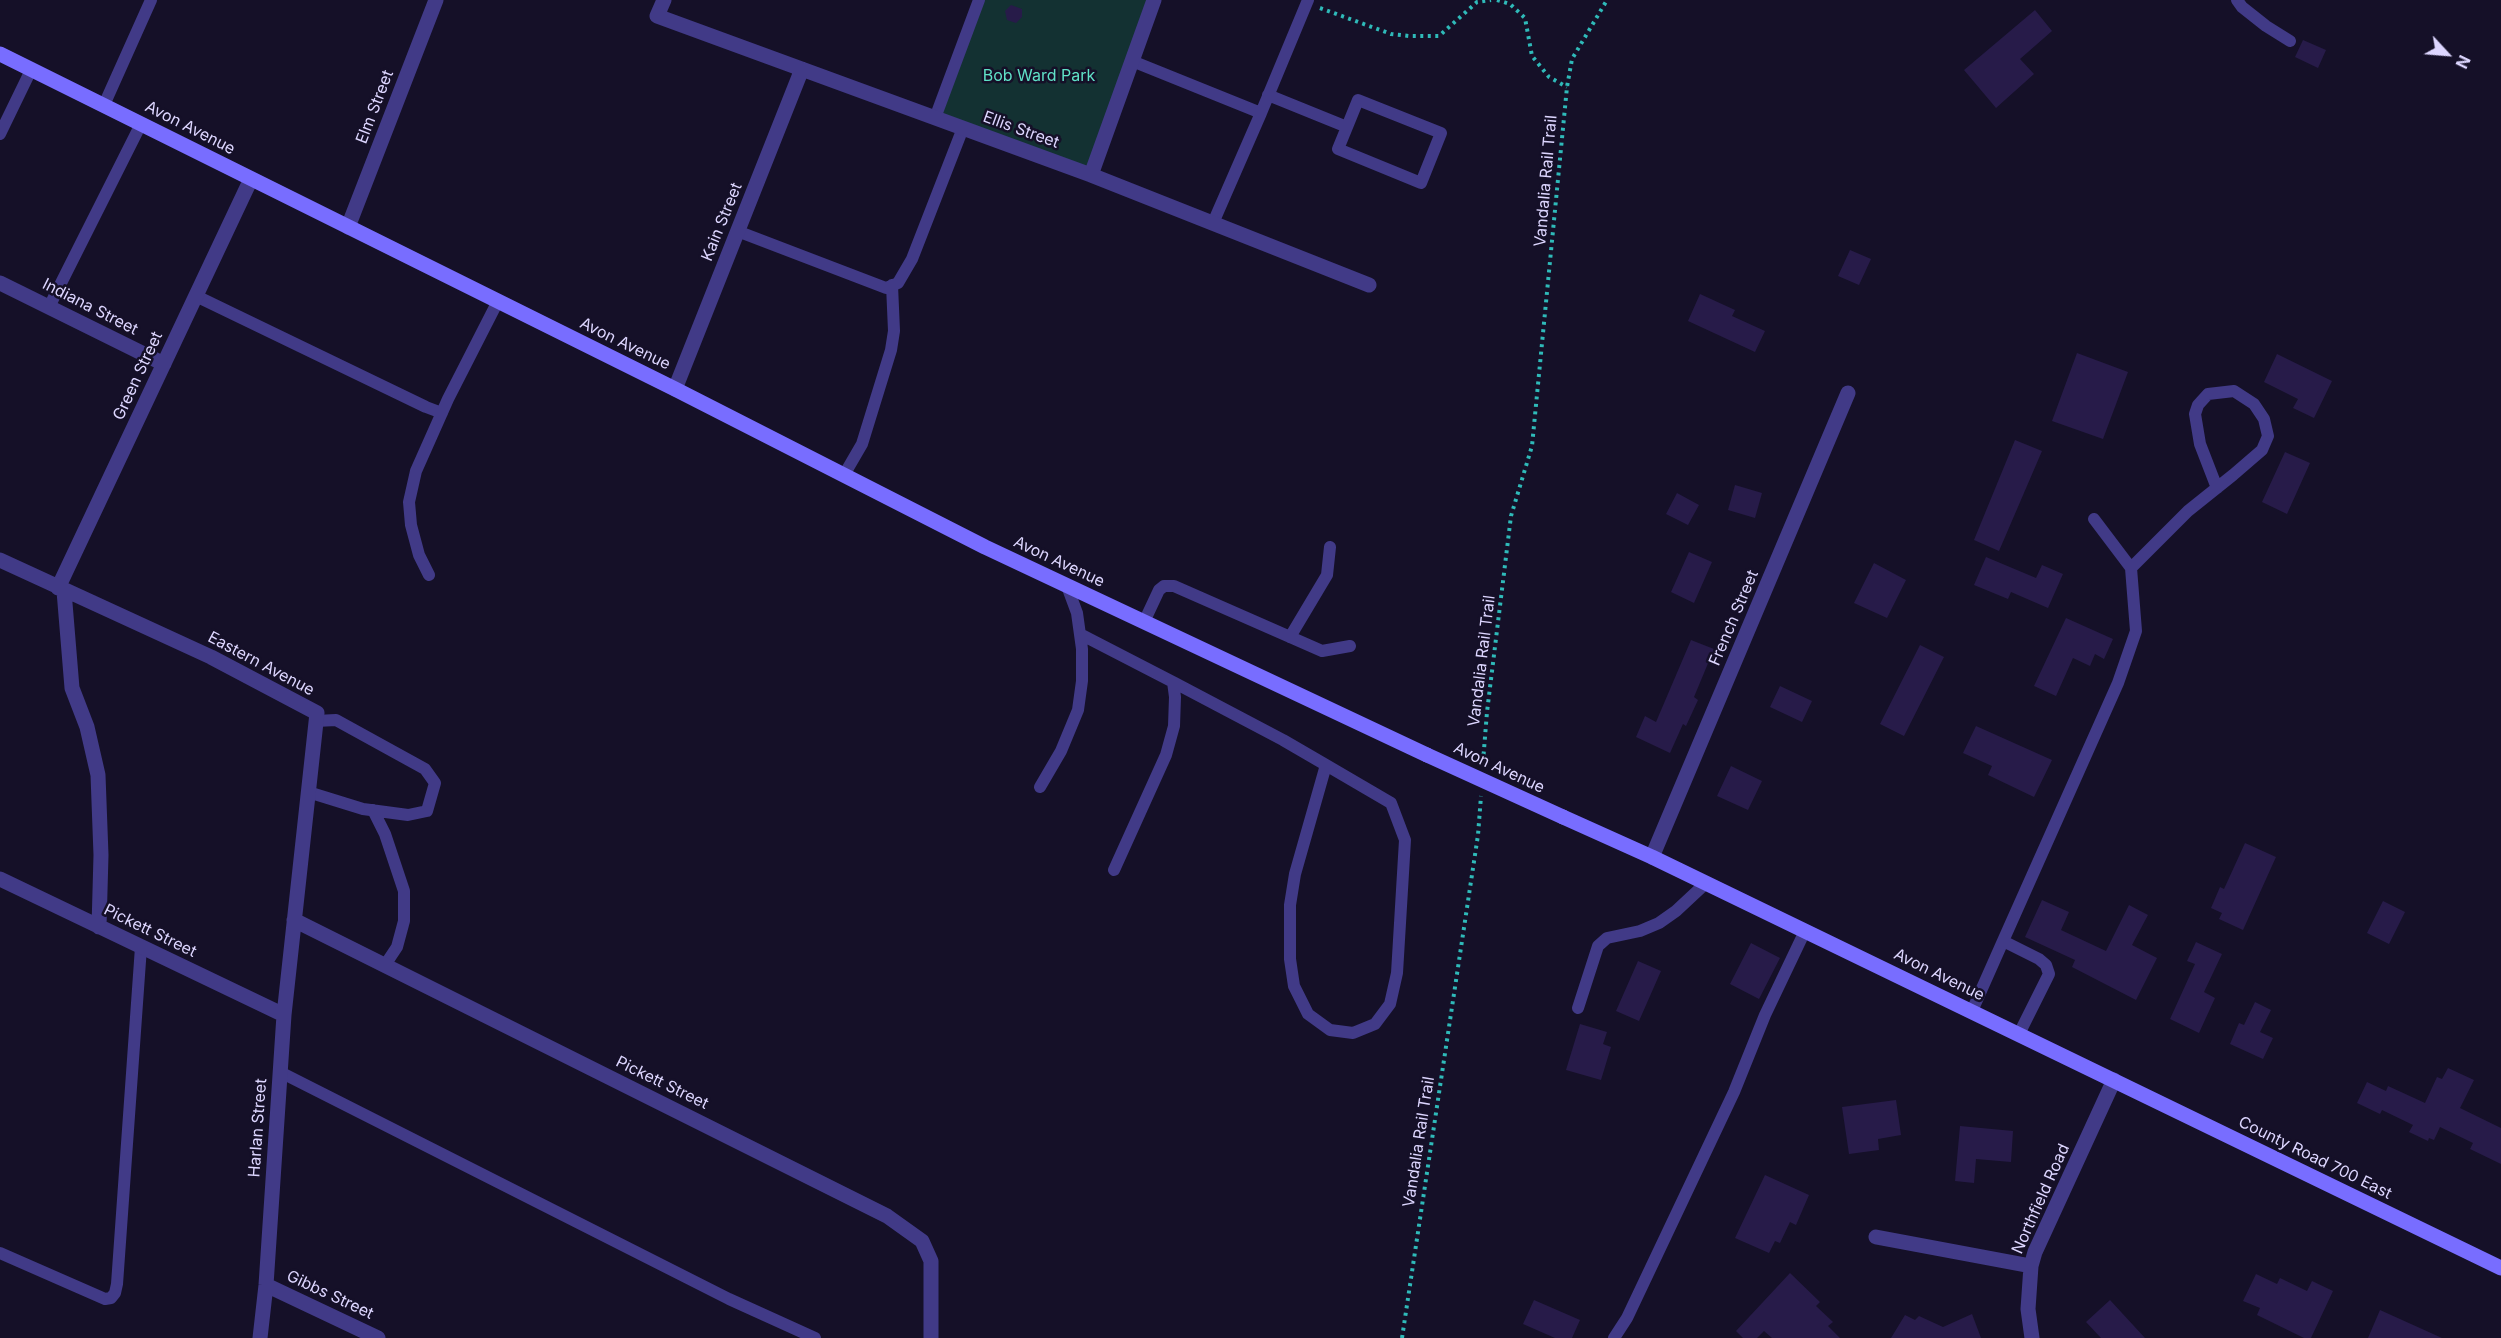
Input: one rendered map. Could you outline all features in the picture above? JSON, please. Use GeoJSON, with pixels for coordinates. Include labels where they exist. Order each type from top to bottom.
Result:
{"type":"FeatureCollection","features":[{"type":"Feature","properties":{"kind":"main road","name":"Avon Avenue"},"geometry":{"type":"LineString","coordinates":[[0,54],[675,388],[985,547],[1426,755],[1652,857],[2114,1080]]}},
{"type":"Feature","properties":{"kind":"main road","name":"County Road 700 East"},"geometry":{"type":"LineString","coordinates":[[2114,1080],[2501,1268]]}},
{"type":"Feature","properties":{"kind":"street","name":"Elm Street"},"geometry":{"type":"LineString","coordinates":[[348,227],[436,0]]}},
{"type":"Feature","properties":{"kind":"street","name":"Ellis Street"},"geometry":{"type":"LineString","coordinates":[[664,0],[657,16],[1091,175],[1369,285]]}},
{"type":"Feature","properties":{"kind":"street"},"geometry":{"type":"LineString","coordinates":[[1091,175],[1154,0]]}},
{"type":"Feature","properties":{"kind":"street","name":"Kain Street"},"geometry":{"type":"LineString","coordinates":[[675,388],[802,69]]}},
{"type":"Feature","properties":{"kind":"street","name":"Green Street"},"geometry":{"type":"LineString","coordinates":[[61,589],[251,179]]}},
{"type":"Feature","properties":{"kind":"street","name":"Indiana Street"},"geometry":{"type":"LineString","coordinates":[[0,283],[164,364]]}},
{"type":"Feature","properties":{"kind":"street","name":"French Street"},"geometry":{"type":"LineString","coordinates":[[1652,857],[1848,393]]}},
{"type":"Feature","properties":{"kind":"street","name":"Eastern Avenue"},"geometry":{"type":"LineString","coordinates":[[0,560],[211,657],[317,713],[294,920]]}},
{"type":"Feature","properties":{"kind":"street"},"geometry":{"type":"LineString","coordinates":[[61,589],[72,688],[87,727],[98,775],[101,855],[99,927]]}},
{"type":"Feature","properties":{"kind":"street","name":"Pickett Street"},"geometry":{"type":"LineString","coordinates":[[0,879],[284,1015]]}},
{"type":"Feature","properties":{"kind":"street","name":"Pickett Street"},"geometry":{"type":"LineString","coordinates":[[294,920],[887,1216],[922,1241],[931,1261],[930,1338]]}},
{"type":"Feature","properties":{"kind":"street","name":"Harlan Street"},"geometry":{"type":"LineString","coordinates":[[260,1338],[266,1285],[284,1015],[294,920]]}},
{"type":"Feature","properties":{"kind":"street","name":"Northfield Road"},"geometry":{"type":"LineString","coordinates":[[2032,1338],[2028,1309],[2031,1266],[2035,1252],[2114,1080]]}},
{"type":"Feature","properties":{"kind":"street"},"geometry":{"type":"LineString","coordinates":[[1876,1237],[2031,1266]]}},
{"type":"Feature","properties":{"kind":"street","name":"Gibbs Street"},"geometry":{"type":"LineString","coordinates":[[266,1285],[378,1338]]}},
{"type":"Feature","properties":{"kind":"lane"},"geometry":{"type":"LineString","coordinates":[[104,105],[151,0]]}},
{"type":"Feature","properties":{"kind":"lane"},"geometry":{"type":"LineString","coordinates":[[935,118],[979,0]]}},
{"type":"Feature","properties":{"kind":"lane"},"geometry":{"type":"LineString","coordinates":[[2237,0],[2242,7],[2266,26],[2290,41]]}},
{"type":"Feature","properties":{"kind":"lane"},"geometry":{"type":"LineString","coordinates":[[1213,224],[1308,1]]}},
{"type":"Feature","properties":{"kind":"lane"},"geometry":{"type":"LineString","coordinates":[[1132,61],[1261,113]]}},
{"type":"Feature","properties":{"kind":"lane"},"geometry":{"type":"LineString","coordinates":[[0,134],[31,70]]}},
{"type":"Feature","properties":{"kind":"lane"},"geometry":{"type":"LineString","coordinates":[[1268,95],[1347,127]]}},
{"type":"Feature","properties":{"kind":"lane"},"geometry":{"type":"LineString","coordinates":[[1358,100],[1441,134],[1422,183],[1338,149],[1347,127],[1358,100]]}},
{"type":"Feature","properties":{"kind":"lane"},"geometry":{"type":"LineString","coordinates":[[49,307],[141,124]]}},
{"type":"Feature","properties":{"kind":"lane"},"geometry":{"type":"LineString","coordinates":[[737,231],[886,288],[898,283],[912,259],[963,128]]}},
{"type":"Feature","properties":{"kind":"lane"},"geometry":{"type":"LineString","coordinates":[[844,475],[862,444],[891,350],[894,331],[892,285]]}},
{"type":"Feature","properties":{"kind":"lane"},"geometry":{"type":"LineString","coordinates":[[196,296],[442,413]]}},
{"type":"Feature","properties":{"kind":"lane"},"geometry":{"type":"LineString","coordinates":[[429,575],[416,545],[411,525],[409,502],[416,471],[498,301]]}},
{"type":"Feature","properties":{"kind":"lane"},"geometry":{"type":"LineString","coordinates":[[2131,568],[2188,511],[2217,488],[2262,450],[2268,436],[2268,428],[2254,404],[2234,391],[2208,394],[2198,405],[2195,414],[2200,444],[2217,488]]}},
{"type":"Feature","properties":{"kind":"lane"},"geometry":{"type":"LineString","coordinates":[[1972,1011],[2118,683],[2136,631],[2131,568],[2094,519]]}},
{"type":"Feature","properties":{"kind":"lane"},"geometry":{"type":"LineString","coordinates":[[1290,637],[1326,575],[1330,547]]}},
{"type":"Feature","properties":{"kind":"lane"},"geometry":{"type":"LineString","coordinates":[[1040,787],[1061,751],[1078,710],[1082,681],[1080,634],[1077,613],[1068,586]]}},
{"type":"Feature","properties":{"kind":"lane"},"geometry":{"type":"LineString","coordinates":[[1144,622],[1159,590],[1164,586],[1174,586],[1322,651],[1350,646]]}},
{"type":"Feature","properties":{"kind":"lane"},"geometry":{"type":"LineString","coordinates":[[1080,634],[1283,740],[1326,765],[1391,803],[1405,840],[1397,974],[1390,1004],[1375,1024],[1353,1033],[1330,1030],[1308,1014],[1294,986],[1290,960],[1290,905],[1295,874],[1326,765]]}},
{"type":"Feature","properties":{"kind":"lane"},"geometry":{"type":"LineString","coordinates":[[1114,870],[1166,755],[1174,726],[1173,682]]}},
{"type":"Feature","properties":{"kind":"lane"},"geometry":{"type":"LineString","coordinates":[[308,792],[373,810],[408,815],[427,811],[435,783],[425,769],[336,720],[316,721]]}},
{"type":"Feature","properties":{"kind":"lane"},"geometry":{"type":"LineString","coordinates":[[373,810],[385,834],[404,891],[404,921],[397,947],[385,965]]}},
{"type":"Feature","properties":{"kind":"lane"},"geometry":{"type":"LineString","coordinates":[[1578,1008],[1599,946],[1607,938],[1640,931],[1659,923],[1676,911],[1706,883]]}},
{"type":"Feature","properties":{"kind":"lane"},"geometry":{"type":"LineString","coordinates":[[1614,1338],[1627,1318],[1734,1092],[1765,1015],[1806,931]]}},
{"type":"Feature","properties":{"kind":"lane"},"geometry":{"type":"LineString","coordinates":[[2002,941],[2039,959],[2046,966],[2049,974],[2019,1034]]}},
{"type":"Feature","properties":{"kind":"lane"},"geometry":{"type":"LineString","coordinates":[[0,1253],[105,1299],[111,1298],[115,1293],[141,947]]}},
{"type":"Feature","properties":{"kind":"lane"},"geometry":{"type":"LineString","coordinates":[[280,1072],[729,1299],[815,1338]]}},
{"type":"Feature","properties":{"kind":"path"},"geometry":{"type":"LineString","coordinates":[[1308,1],[1391,34],[1438,36],[1477,2],[1491,0]]}},
{"type":"Feature","properties":{"kind":"path"},"geometry":{"type":"LineString","coordinates":[[1497,0],[1510,4],[1525,18],[1532,56],[1549,77],[1567,87]]}},
{"type":"Feature","properties":{"kind":"path","name":"Vandalia Rail Trail"},"geometry":{"type":"LineString","coordinates":[[1483,768],[1487,712],[1511,516],[1532,446],[1567,87],[1572,59],[1607,0]]}},
{"type":"Feature","properties":{"kind":"path","name":"Vandalia Rail Trail"},"geometry":{"type":"LineString","coordinates":[[1402,1338],[1478,835],[1481,790]]}},
{"type":"Feature","properties":{"kind":"green space","name":"Bob Ward Park"},"geometry":{"type":"Polygon","coordinates":[[[983,0],[1147,0],[1086,173],[939,120],[983,0]]]}},
{"type":"Feature","properties":{"kind":"building"},"geometry":{"type":"Polygon","coordinates":[[[1011,5],[1022,9],[1022,17],[1016,23],[1007,20],[1005,11],[1011,5]]]}},
{"type":"Feature","properties":{"kind":"building"},"geometry":{"type":"Polygon","coordinates":[[[2035,10],[2052,31],[2020,59],[2034,74],[1996,108],[1964,70],[2035,10]]]}},
{"type":"Feature","properties":{"kind":"building"},"geometry":{"type":"Polygon","coordinates":[[[2303,40],[2326,50],[2318,68],[2295,57],[2303,40]]]}},
{"type":"Feature","properties":{"kind":"building"},"geometry":{"type":"Polygon","coordinates":[[[1850,250],[1871,259],[1859,285],[1838,276],[1850,250]]]}},
{"type":"Feature","properties":{"kind":"building"},"geometry":{"type":"Polygon","coordinates":[[[1700,294],[1735,310],[1732,316],[1765,331],[1755,352],[1688,321],[1700,294]]]}},
{"type":"Feature","properties":{"kind":"building"},"geometry":{"type":"Polygon","coordinates":[[[2077,353],[2128,372],[2103,439],[2052,421],[2077,353]]]}},
{"type":"Feature","properties":{"kind":"building"},"geometry":{"type":"Polygon","coordinates":[[[2277,354],[2332,381],[2314,418],[2293,408],[2298,399],[2264,382],[2277,354]]]}},
{"type":"Feature","properties":{"kind":"building"},"geometry":{"type":"Polygon","coordinates":[[[2015,440],[2042,451],[1999,551],[1974,540],[2015,440]]]}},
{"type":"Feature","properties":{"kind":"building"},"geometry":{"type":"Polygon","coordinates":[[[2285,452],[2310,463],[2287,514],[2262,502],[2285,452]]]}},
{"type":"Feature","properties":{"kind":"building"},"geometry":{"type":"Polygon","coordinates":[[[1735,485],[1762,493],[1755,518],[1728,510],[1735,485]]]}},
{"type":"Feature","properties":{"kind":"building"},"geometry":{"type":"Polygon","coordinates":[[[1677,493],[1699,505],[1688,525],[1666,514],[1677,493]]]}},
{"type":"Feature","properties":{"kind":"building"},"geometry":{"type":"Polygon","coordinates":[[[1689,552],[1712,562],[1694,603],[1671,592],[1689,552]]]}},
{"type":"Feature","properties":{"kind":"building"},"geometry":{"type":"Polygon","coordinates":[[[1986,557],[2036,578],[2042,565],[2063,574],[2048,608],[2011,592],[2008,599],[1974,585],[1986,557]]]}},
{"type":"Feature","properties":{"kind":"building"},"geometry":{"type":"Polygon","coordinates":[[[1874,563],[1906,580],[1887,618],[1854,603],[1874,563]]]}},
{"type":"Feature","properties":{"kind":"building"},"geometry":{"type":"Polygon","coordinates":[[[2066,618],[2113,639],[2104,659],[2095,654],[2090,666],[2073,658],[2056,696],[2034,686],[2066,618]]]}},
{"type":"Feature","properties":{"kind":"building"},"geometry":{"type":"Polygon","coordinates":[[[1691,640],[1714,649],[1694,697],[1698,700],[1686,726],[1683,724],[1670,753],[1636,737],[1645,716],[1656,722],[1691,640]]]}},
{"type":"Feature","properties":{"kind":"building"},"geometry":{"type":"Polygon","coordinates":[[[1920,645],[1944,657],[1904,736],[1880,724],[1920,645]]]}},
{"type":"Feature","properties":{"kind":"building"},"geometry":{"type":"Polygon","coordinates":[[[1780,686],[1812,701],[1802,722],[1770,707],[1780,686]]]}},
{"type":"Feature","properties":{"kind":"building"},"geometry":{"type":"Polygon","coordinates":[[[1976,726],[2052,760],[2034,797],[1988,775],[1992,766],[1963,753],[1976,726]]]}},
{"type":"Feature","properties":{"kind":"building"},"geometry":{"type":"Polygon","coordinates":[[[1731,766],[1762,781],[1748,810],[1717,796],[1731,766]]]}},
{"type":"Feature","properties":{"kind":"building"},"geometry":{"type":"Polygon","coordinates":[[[2245,843],[2276,857],[2243,930],[2219,919],[2222,913],[2211,908],[2220,887],[2224,889],[2245,843]]]}},
{"type":"Feature","properties":{"kind":"building"},"geometry":{"type":"Polygon","coordinates":[[[2042,900],[2069,912],[2061,930],[2106,951],[2129,905],[2148,915],[2132,945],[2157,958],[2136,1000],[2072,967],[2075,960],[2025,937],[2042,900]]]}},
{"type":"Feature","properties":{"kind":"building"},"geometry":{"type":"Polygon","coordinates":[[[2383,901],[2405,912],[2389,944],[2367,933],[2383,901]]]}},
{"type":"Feature","properties":{"kind":"building"},"geometry":{"type":"Polygon","coordinates":[[[2196,942],[2222,954],[2204,992],[2215,998],[2199,1033],[2170,1019],[2195,964],[2187,961],[2196,942]]]}},
{"type":"Feature","properties":{"kind":"building"},"geometry":{"type":"Polygon","coordinates":[[[1751,943],[1780,958],[1759,999],[1730,984],[1751,943]]]}},
{"type":"Feature","properties":{"kind":"building"},"geometry":{"type":"Polygon","coordinates":[[[1638,961],[1661,971],[1639,1021],[1616,1011],[1638,961]]]}},
{"type":"Feature","properties":{"kind":"building"},"geometry":{"type":"Polygon","coordinates":[[[2255,1002],[2271,1010],[2260,1032],[2273,1038],[2263,1059],[2230,1044],[2239,1023],[2244,1025],[2255,1002]]]}},
{"type":"Feature","properties":{"kind":"building"},"geometry":{"type":"Polygon","coordinates":[[[1580,1024],[1607,1032],[1603,1044],[1611,1047],[1601,1080],[1566,1070],[1580,1024]]]}},
{"type":"Feature","properties":{"kind":"building"},"geometry":{"type":"Polygon","coordinates":[[[2448,1068],[2474,1080],[2460,1108],[2501,1128],[2501,1164],[2470,1149],[2473,1143],[2440,1127],[2434,1140],[2429,1138],[2428,1141],[2409,1132],[2413,1125],[2382,1110],[2380,1114],[2357,1103],[2367,1082],[2386,1091],[2388,1086],[2425,1103],[2437,1077],[2442,1079],[2448,1068]]]}},
{"type":"Feature","properties":{"kind":"building"},"geometry":{"type":"Polygon","coordinates":[[[1896,1100],[1901,1135],[1878,1139],[1879,1150],[1849,1154],[1842,1107],[1896,1100]]]}},
{"type":"Feature","properties":{"kind":"building"},"geometry":{"type":"Polygon","coordinates":[[[1960,1126],[2013,1131],[2011,1162],[1976,1159],[1974,1183],[1955,1181],[1960,1126]]]}},
{"type":"Feature","properties":{"kind":"building"},"geometry":{"type":"Polygon","coordinates":[[[1765,1175],[1809,1195],[1796,1225],[1790,1222],[1780,1243],[1775,1241],[1769,1253],[1735,1238],[1765,1175]]]}},
{"type":"Feature","properties":{"kind":"building"},"geometry":{"type":"Polygon","coordinates":[[[1790,1273],[1820,1302],[1816,1306],[1833,1322],[1828,1326],[1840,1338],[1772,1338],[1764,1331],[1757,1338],[1743,1338],[1736,1331],[1790,1273]]]}},
{"type":"Feature","properties":{"kind":"building"},"geometry":{"type":"Polygon","coordinates":[[[2256,1274],[2277,1284],[2280,1278],[2307,1291],[2312,1281],[2333,1291],[2311,1338],[2304,1338],[2257,1315],[2260,1308],[2243,1301],[2256,1274]]]}},
{"type":"Feature","properties":{"kind":"building"},"geometry":{"type":"Polygon","coordinates":[[[1534,1300],[1580,1320],[1572,1338],[1555,1338],[1523,1324],[1534,1300]]]}},
{"type":"Feature","properties":{"kind":"building"},"geometry":{"type":"Polygon","coordinates":[[[2110,1300],[2145,1338],[2101,1338],[2086,1322],[2110,1300]]]}},
{"type":"Feature","properties":{"kind":"building"},"geometry":{"type":"Polygon","coordinates":[[[2380,1310],[2442,1338],[2368,1338],[2380,1310]]]}},
{"type":"Feature","properties":{"kind":"building"},"geometry":{"type":"Polygon","coordinates":[[[1972,1314],[1981,1338],[1891,1338],[1905,1315],[1915,1320],[1919,1316],[1943,1327],[1972,1314]]]}}]}
